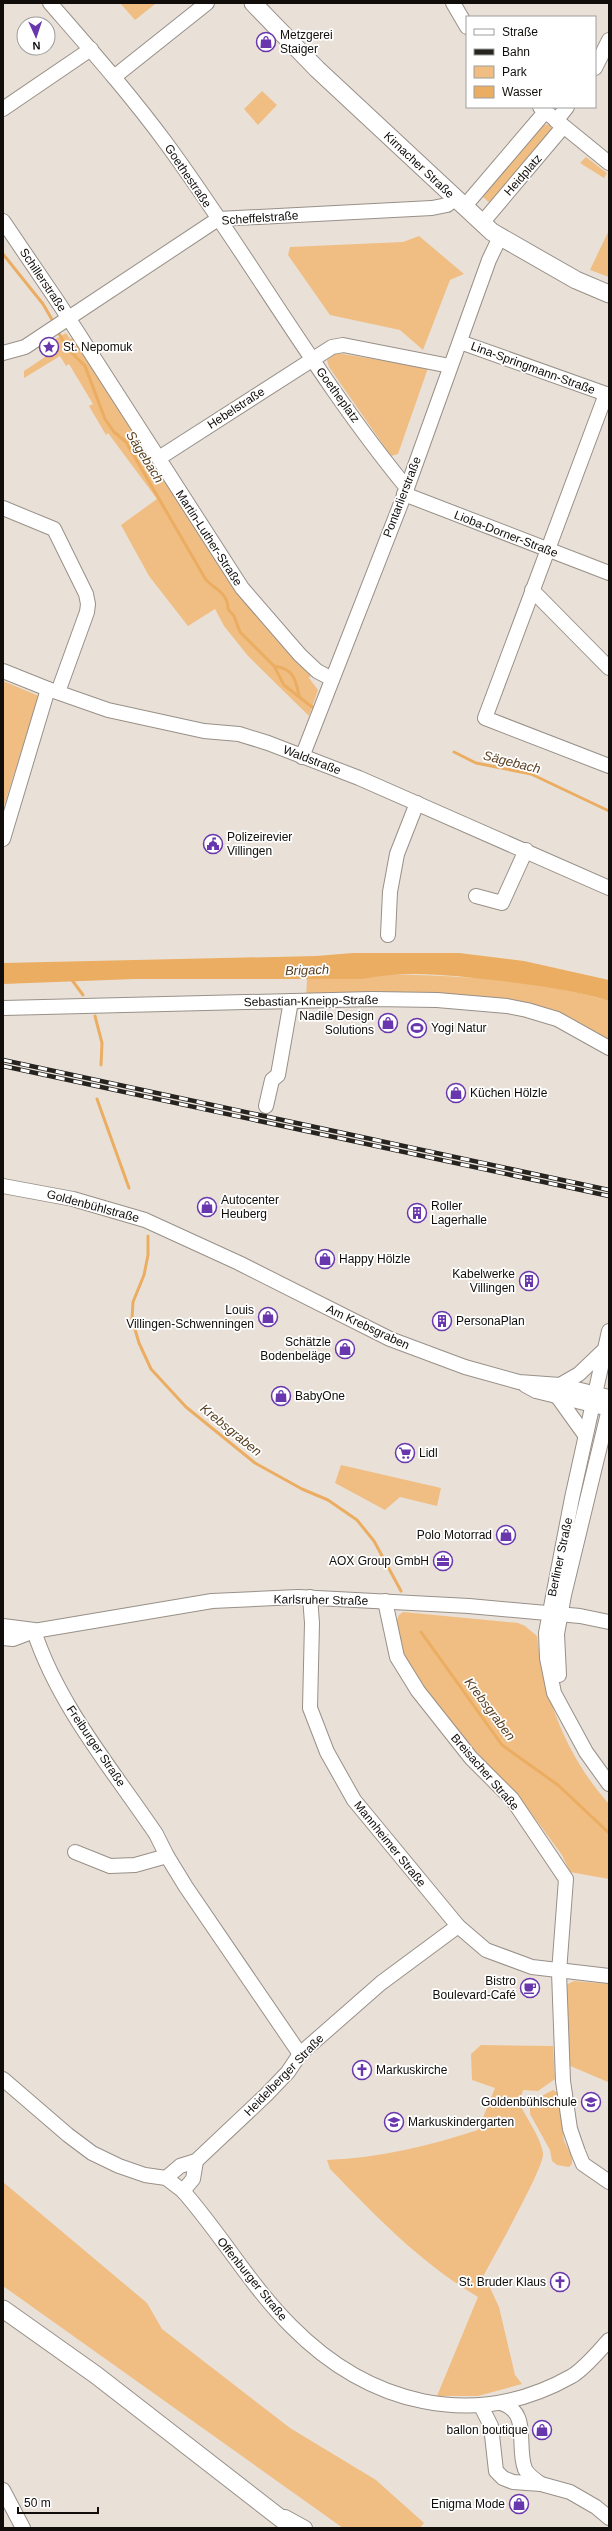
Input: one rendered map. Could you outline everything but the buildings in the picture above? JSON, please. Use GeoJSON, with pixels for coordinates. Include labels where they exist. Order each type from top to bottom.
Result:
{"type":"FeatureCollection","features":[{"type":"Feature","properties":{"kind":"main road","name":"Kirnacher Straße"},"geometry":{"type":"LineString","coordinates":[[253,3],[318,69],[482,223],[500,237],[576,280],[609,294]]}},
{"type":"Feature","properties":{"kind":"main road"},"geometry":{"type":"LineString","coordinates":[[3,2309],[96,2375],[293,2528]]}},
{"type":"Feature","properties":{"kind":"street","name":"Goethestraße"},"geometry":{"type":"LineString","coordinates":[[50,3],[91,49],[166,143],[312,358]]}},
{"type":"Feature","properties":{"kind":"street"},"geometry":{"type":"LineString","coordinates":[[114,77],[207,3]]}},
{"type":"Feature","properties":{"kind":"street"},"geometry":{"type":"LineString","coordinates":[[453,3],[466,25]]}},
{"type":"Feature","properties":{"kind":"street"},"geometry":{"type":"LineString","coordinates":[[596,66],[609,40]]}},
{"type":"Feature","properties":{"kind":"street"},"geometry":{"type":"LineString","coordinates":[[3,109],[91,49]]}},
{"type":"Feature","properties":{"kind":"street"},"geometry":{"type":"LineString","coordinates":[[565,108],[551,117],[609,163]]}},
{"type":"Feature","properties":{"kind":"street","name":"Heidplatz"},"geometry":{"type":"LineString","coordinates":[[459,203],[551,117]]}},
{"type":"Feature","properties":{"kind":"street","name":"Heidplatz"},"geometry":{"type":"LineString","coordinates":[[482,223],[551,117]]}},
{"type":"Feature","properties":{"kind":"street","name":"Scheffelstraße"},"geometry":{"type":"LineString","coordinates":[[3,353],[20,349],[48,333],[218,219],[432,208],[447,204],[459,203]]}},
{"type":"Feature","properties":{"kind":"street","name":"Schillerstraße"},"geometry":{"type":"LineString","coordinates":[[3,221],[64,321]]}},
{"type":"Feature","properties":{"kind":"street","name":"Pontarlierstraße"},"geometry":{"type":"LineString","coordinates":[[302,757],[406,491],[450,366],[500,237]]}},
{"type":"Feature","properties":{"kind":"street","name":"Martin-Luther-Straße"},"geometry":{"type":"LineString","coordinates":[[64,321],[159,458],[242,588],[300,655],[317,671],[332,679]]}},
{"type":"Feature","properties":{"kind":"street","name":"Lina-Springmann-Straße"},"geometry":{"type":"LineString","coordinates":[[460,342],[608,394],[547,550],[485,718],[609,766]]}},
{"type":"Feature","properties":{"kind":"street","name":"Goetheplatz"},"geometry":{"type":"LineString","coordinates":[[406,491],[312,358],[332,347],[343,345],[450,366]]}},
{"type":"Feature","properties":{"kind":"street","name":"Hebelstraße"},"geometry":{"type":"LineString","coordinates":[[159,458],[312,358]]}},
{"type":"Feature","properties":{"kind":"street","name":"Lioba-Dorner-Straße"},"geometry":{"type":"LineString","coordinates":[[406,491],[547,550],[609,573]]}},
{"type":"Feature","properties":{"kind":"street"},"geometry":{"type":"LineString","coordinates":[[3,508],[54,529],[86,594],[87,612],[53,691],[3,839]]}},
{"type":"Feature","properties":{"kind":"street"},"geometry":{"type":"LineString","coordinates":[[532,590],[609,668]]}},
{"type":"Feature","properties":{"kind":"street","name":"Waldstraße"},"geometry":{"type":"LineString","coordinates":[[3,671],[53,691],[108,710],[204,731],[239,734],[268,743],[526,850],[609,888]]}},
{"type":"Feature","properties":{"kind":"street"},"geometry":{"type":"LineString","coordinates":[[388,935],[390,892],[397,854],[417,804]]}},
{"type":"Feature","properties":{"kind":"street"},"geometry":{"type":"LineString","coordinates":[[476,896],[502,903],[526,850]]}},
{"type":"Feature","properties":{"kind":"street","name":"Sebastian-Kneipp-Straße"},"geometry":{"type":"LineString","coordinates":[[3,1008],[372,999],[507,1006],[557,1019],[609,1048]]}},
{"type":"Feature","properties":{"kind":"street"},"geometry":{"type":"LineString","coordinates":[[266,1106],[272,1080],[278,1075],[291,1001]]}},
{"type":"Feature","properties":{"kind":"street","name":"Goldenbühlstraße"},"geometry":{"type":"LineString","coordinates":[[3,1186],[106,1207],[145,1220],[224,1256]]}},
{"type":"Feature","properties":{"kind":"street","name":"Am Krebsgraben"},"geometry":{"type":"LineString","coordinates":[[224,1256],[390,1339],[464,1367],[519,1382],[594,1399],[609,1397]]}},
{"type":"Feature","properties":{"kind":"street","name":"Berliner Straße"},"geometry":{"type":"LineString","coordinates":[[609,1331],[585,1435],[554,1614],[557,1634],[557,1661],[564,1708],[586,1752],[609,1784]]}},
{"type":"Feature","properties":{"kind":"street"},"geometry":{"type":"LineString","coordinates":[[585,1435],[558,1391],[579,1374],[605,1349]]}},
{"type":"Feature","properties":{"kind":"street","name":"Am Krebsgraben"},"geometry":{"type":"LineString","coordinates":[[594,1399],[609,1409]]}},
{"type":"Feature","properties":{"kind":"street","name":"Berliner Straße"},"geometry":{"type":"LineString","coordinates":[[554,1614],[609,1409]]}},
{"type":"Feature","properties":{"kind":"street","name":"Karlsruher Straße"},"geometry":{"type":"LineString","coordinates":[[3,1638],[13,1639],[34,1630],[212,1601],[310,1597],[418,1602],[554,1614],[609,1622]]}},
{"type":"Feature","properties":{"kind":"street","name":"Mannheimer Straße"},"geometry":{"type":"LineString","coordinates":[[310,1597],[312,1623],[310,1708],[327,1752],[354,1800],[458,1926],[486,1950],[532,1967],[559,1972],[609,1976]]}},
{"type":"Feature","properties":{"kind":"street","name":"Breisacher Straße"},"geometry":{"type":"LineString","coordinates":[[385,1601],[397,1657],[418,1691],[471,1758],[512,1800],[566,1879],[559,1972]]}},
{"type":"Feature","properties":{"kind":"street","name":"Karlsruher Straße"},"geometry":{"type":"LineString","coordinates":[[3,1626],[34,1630]]}},
{"type":"Feature","properties":{"kind":"street","name":"Freiburger Straße"},"geometry":{"type":"LineString","coordinates":[[34,1630],[40,1648],[66,1702],[156,1834],[167,1856],[300,2054]]}},
{"type":"Feature","properties":{"kind":"street"},"geometry":{"type":"LineString","coordinates":[[75,1852],[110,1866],[135,1864],[167,1856]]}},
{"type":"Feature","properties":{"kind":"street","name":"Heidelberger Straße"},"geometry":{"type":"LineString","coordinates":[[166,2178],[180,2166],[196,2161],[266,2095],[288,2072],[300,2054],[381,1983],[458,1926]]}},
{"type":"Feature","properties":{"kind":"street"},"geometry":{"type":"LineString","coordinates":[[559,1972],[563,2080],[570,2129],[583,2164],[609,2182]]}},
{"type":"Feature","properties":{"kind":"street"},"geometry":{"type":"LineString","coordinates":[[3,2079],[68,2135],[92,2153],[119,2166],[145,2175],[166,2178]]}},
{"type":"Feature","properties":{"kind":"street"},"geometry":{"type":"LineString","coordinates":[[183,2191],[193,2179],[196,2161]]}},
{"type":"Feature","properties":{"kind":"street","name":"Offenburger Straße"},"geometry":{"type":"LineString","coordinates":[[166,2178],[183,2191],[266,2299],[328,2359],[369,2383],[410,2399],[451,2405],[480,2406],[501,2403],[542,2389],[573,2375],[609,2340]]}},
{"type":"Feature","properties":{"kind":"street"},"geometry":{"type":"LineString","coordinates":[[501,2403],[511,2406],[517,2414],[526,2470],[541,2484]]}},
{"type":"Feature","properties":{"kind":"street"},"geometry":{"type":"LineString","coordinates":[[480,2406],[491,2426],[496,2471],[503,2478],[513,2482],[541,2484],[570,2492],[596,2507],[609,2518]]}},
{"type":"Feature","properties":{"kind":"street"},"geometry":{"type":"LineString","coordinates":[[3,2490],[23,2528]]}},
{"type":"Feature","properties":{"kind":"street"},"geometry":{"type":"LineString","coordinates":[[257,2501],[282,2528]]}},
{"type":"Feature","properties":{"kind":"street"},"geometry":{"type":"LineString","coordinates":[[257,2501],[305,2528]]}},
{"type":"Feature","properties":{"kind":"green space"},"geometry":{"type":"Polygon","coordinates":[[[120,3],[154,3],[155,4],[135,20],[120,3]]]}},
{"type":"Feature","properties":{"kind":"green space"},"geometry":{"type":"Polygon","coordinates":[[[262,91],[277,105],[258,125],[244,109],[262,91]]]}},
{"type":"Feature","properties":{"kind":"green space"},"geometry":{"type":"Polygon","coordinates":[[[548,124],[553,130],[492,205],[482,196],[542,126],[548,124]]]}},
{"type":"Feature","properties":{"kind":"green space"},"geometry":{"type":"Polygon","coordinates":[[[586,157],[607,173],[604,178],[580,163],[586,157]]]}},
{"type":"Feature","properties":{"kind":"green space"},"geometry":{"type":"Polygon","coordinates":[[[609,230],[609,277],[590,270],[609,230]]]}},
{"type":"Feature","properties":{"kind":"green space"},"geometry":{"type":"Polygon","coordinates":[[[419,236],[464,274],[450,280],[423,350],[400,330],[330,315],[288,255],[290,247],[403,242],[419,236]]]}},
{"type":"Feature","properties":{"kind":"green space"},"geometry":{"type":"Polygon","coordinates":[[[66,333],[70,339],[74,337],[187,516],[235,586],[271,630],[313,672],[309,678],[318,690],[309,716],[248,656],[224,626],[215,609],[188,626],[149,576],[121,525],[157,499],[108,433],[106,435],[89,406],[93,404],[69,364],[66,366],[60,356],[24,378],[24,371],[54,351],[54,340],[66,333]]]}},
{"type":"Feature","properties":{"kind":"green space"},"geometry":{"type":"Polygon","coordinates":[[[337,353],[428,368],[398,454],[391,456],[329,367],[327,360],[337,353]]]}},
{"type":"Feature","properties":{"kind":"green space"},"geometry":{"type":"Polygon","coordinates":[[[3,681],[39,696],[3,809],[3,681]]]}},
{"type":"Feature","properties":{"kind":"green space"},"geometry":{"type":"Polygon","coordinates":[[[385,974],[442,976],[527,983],[609,1001],[609,1048],[527,1010],[306,1000],[307,979],[363,979],[385,974]]]}},
{"type":"Feature","properties":{"kind":"green space"},"geometry":{"type":"Polygon","coordinates":[[[341,1465],[441,1488],[437,1506],[400,1497],[385,1510],[335,1483],[341,1465]]]}},
{"type":"Feature","properties":{"kind":"green space"},"geometry":{"type":"Polygon","coordinates":[[[403,1612],[518,1623],[525,1626],[537,1636],[545,1682],[560,1726],[581,1767],[609,1804],[609,1879],[570,1872],[562,1855],[523,1802],[471,1746],[425,1690],[401,1656],[396,1623],[399,1615],[403,1612]]]}},
{"type":"Feature","properties":{"kind":"green space"},"geometry":{"type":"Polygon","coordinates":[[[574,1981],[609,1984],[608,2082],[568,2065],[566,1985],[574,1981]]]}},
{"type":"Feature","properties":{"kind":"green space"},"geometry":{"type":"Polygon","coordinates":[[[481,2045],[553,2046],[555,2079],[538,2091],[523,2090],[519,2103],[539,2140],[543,2153],[541,2162],[528,2193],[484,2275],[499,2307],[515,2375],[522,2384],[478,2396],[437,2396],[478,2297],[436,2269],[417,2254],[365,2205],[330,2169],[327,2160],[385,2154],[441,2141],[478,2130],[495,2088],[472,2080],[471,2054],[481,2045]]]}},
{"type":"Feature","properties":{"kind":"green space"},"geometry":{"type":"Polygon","coordinates":[[[553,2090],[558,2093],[564,2141],[572,2157],[572,2164],[569,2167],[557,2165],[552,2161],[550,2150],[530,2114],[530,2107],[534,2100],[553,2090]]]}},
{"type":"Feature","properties":{"kind":"green space"},"geometry":{"type":"Polygon","coordinates":[[[3,2182],[147,2303],[162,2329],[290,2428],[376,2480],[424,2523],[420,2528],[343,2528],[3,2286],[3,2182]]]}},
{"type":"Feature","properties":{"kind":"water","name":"Brigach"},"geometry":{"type":"Polygon","coordinates":[[[353,953],[459,953],[524,961],[609,980],[609,1001],[569,991],[502,981],[432,974],[397,974],[363,979],[135,979],[3,984],[3,963],[316,956],[353,953]]]}},
{"type":"Feature","properties":{"kind":"waterway","name":"Sägebach"},"geometry":{"type":"LineString","coordinates":[[3,254],[43,304],[54,323]]}},
{"type":"Feature","properties":{"kind":"waterway","name":"Sägebach"},"geometry":{"type":"LineString","coordinates":[[57,330],[67,348],[85,366],[105,419],[114,432],[126,442],[206,580],[224,595],[228,609],[234,616],[240,632],[274,666],[284,685],[312,707]]}},
{"type":"Feature","properties":{"kind":"waterway","name":"Sägebach"},"geometry":{"type":"LineString","coordinates":[[274,666],[285,669],[292,675],[299,695]]}},
{"type":"Feature","properties":{"kind":"waterway","name":"Sägebach"},"geometry":{"type":"LineString","coordinates":[[454,752],[476,763],[531,774],[609,811]]}},
{"type":"Feature","properties":{"kind":"waterway","name":"Krebsgraben"},"geometry":{"type":"LineString","coordinates":[[72,980],[83,995]]}},
{"type":"Feature","properties":{"kind":"waterway","name":"Krebsgraben"},"geometry":{"type":"LineString","coordinates":[[95,1016],[102,1043],[101,1065]]}},
{"type":"Feature","properties":{"kind":"waterway","name":"Krebsgraben"},"geometry":{"type":"LineString","coordinates":[[97,1099],[129,1188]]}},
{"type":"Feature","properties":{"kind":"waterway","name":"Krebsgraben"},"geometry":{"type":"LineString","coordinates":[[148,1236],[148,1255],[144,1275],[133,1302],[132,1319],[139,1343],[151,1369],[186,1407],[255,1463],[302,1489],[328,1500],[357,1520],[374,1541],[401,1591]]}},
{"type":"Feature","properties":{"kind":"waterway","name":"Krebsgraben"},"geometry":{"type":"LineString","coordinates":[[421,1632],[502,1745],[558,1785],[609,1833]]}},
{"type":"Feature","properties":{"kind":"railway"},"geometry":{"type":"LineString","coordinates":[[3,1060],[609,1190]]}},
{"type":"Feature","properties":{"kind":"railway"},"geometry":{"type":"LineString","coordinates":[[3,1066],[609,1196]]}},
{"type":"Feature","properties":{"kind":"place","name":"Metzgerei Staiger"},"geometry":{"type":"Point","coordinates":[266,42]}},
{"type":"Feature","properties":{"kind":"place","name":"St. Nepomuk"},"geometry":{"type":"Point","coordinates":[49,347]}},
{"type":"Feature","properties":{"kind":"place","name":"Polizeirevier Villingen"},"geometry":{"type":"Point","coordinates":[213,844]}},
{"type":"Feature","properties":{"kind":"place","name":"Nadile Design Solutions"},"geometry":{"type":"Point","coordinates":[388,1023]}},
{"type":"Feature","properties":{"kind":"place","name":"Yogi Natur"},"geometry":{"type":"Point","coordinates":[417,1028]}},
{"type":"Feature","properties":{"kind":"place","name":"Küchen Hölzle"},"geometry":{"type":"Point","coordinates":[456,1093]}},
{"type":"Feature","properties":{"kind":"place","name":"Autocenter Heuberg"},"geometry":{"type":"Point","coordinates":[207,1207]}},
{"type":"Feature","properties":{"kind":"place","name":"Roller Lagerhalle"},"geometry":{"type":"Point","coordinates":[417,1213]}},
{"type":"Feature","properties":{"kind":"place","name":"Happy Hölzle"},"geometry":{"type":"Point","coordinates":[325,1259]}},
{"type":"Feature","properties":{"kind":"place","name":"Kabelwerke Villingen"},"geometry":{"type":"Point","coordinates":[529,1281]}},
{"type":"Feature","properties":{"kind":"place","name":"Louis Villingen-Schwenningen"},"geometry":{"type":"Point","coordinates":[268,1317]}},
{"type":"Feature","properties":{"kind":"place","name":"PersonaPlan"},"geometry":{"type":"Point","coordinates":[442,1321]}},
{"type":"Feature","properties":{"kind":"place","name":"Schätzle Bodenbeläge"},"geometry":{"type":"Point","coordinates":[345,1349]}},
{"type":"Feature","properties":{"kind":"place","name":"BabyOne"},"geometry":{"type":"Point","coordinates":[281,1396]}},
{"type":"Feature","properties":{"kind":"place","name":"Lidl"},"geometry":{"type":"Point","coordinates":[405,1453]}},
{"type":"Feature","properties":{"kind":"place","name":"Polo Motorrad"},"geometry":{"type":"Point","coordinates":[506,1535]}},
{"type":"Feature","properties":{"kind":"place","name":"AOX Group GmbH"},"geometry":{"type":"Point","coordinates":[443,1561]}},
{"type":"Feature","properties":{"kind":"place","name":"Bistro Boulevard-Café"},"geometry":{"type":"Point","coordinates":[530,1988]}},
{"type":"Feature","properties":{"kind":"place","name":"Markuskirche"},"geometry":{"type":"Point","coordinates":[362,2070]}},
{"type":"Feature","properties":{"kind":"place","name":"Goldenbühlschule"},"geometry":{"type":"Point","coordinates":[591,2102]}},
{"type":"Feature","properties":{"kind":"place","name":"Markuskindergarten"},"geometry":{"type":"Point","coordinates":[394,2122]}},
{"type":"Feature","properties":{"kind":"place","name":"St. Bruder Klaus"},"geometry":{"type":"Point","coordinates":[560,2282]}},
{"type":"Feature","properties":{"kind":"place","name":"ballon boutique"},"geometry":{"type":"Point","coordinates":[542,2430]}},
{"type":"Feature","properties":{"kind":"place","name":"Enigma Mode"},"geometry":{"type":"Point","coordinates":[519,2504]}}]}
